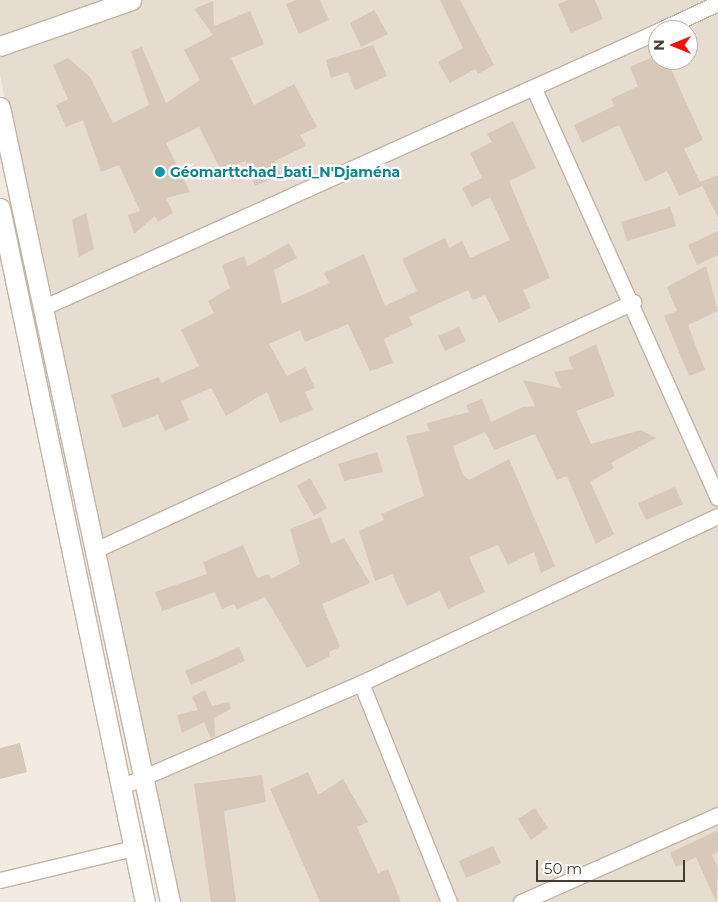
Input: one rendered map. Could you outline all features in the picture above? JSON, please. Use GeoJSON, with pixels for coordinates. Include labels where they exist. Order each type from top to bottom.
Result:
{"type":"FeatureCollection","features":[{"type":"Feature","properties":{"kind":"street"},"geometry":{"type":"LineString","coordinates":[[0,46],[131,0]]}},
{"type":"Feature","properties":{"kind":"street"},"geometry":{"type":"LineString","coordinates":[[682,20],[718,3]]}},
{"type":"Feature","properties":{"kind":"street"},"geometry":{"type":"LineString","coordinates":[[44,307],[534,89],[648,36]]}},
{"type":"Feature","properties":{"kind":"street"},"geometry":{"type":"LineString","coordinates":[[534,89],[633,302],[718,498]]}},
{"type":"Feature","properties":{"kind":"street"},"geometry":{"type":"LineString","coordinates":[[0,106],[44,307],[93,551],[170,902]]}},
{"type":"Feature","properties":{"kind":"street"},"geometry":{"type":"LineString","coordinates":[[0,208],[145,902]]}},
{"type":"Feature","properties":{"kind":"street"},"geometry":{"type":"LineString","coordinates":[[93,551],[633,302]]}},
{"type":"Feature","properties":{"kind":"street"},"geometry":{"type":"LineString","coordinates":[[121,787],[142,780],[361,683],[718,516]]}},
{"type":"Feature","properties":{"kind":"street"},"geometry":{"type":"LineString","coordinates":[[361,683],[449,902]]}},
{"type":"Feature","properties":{"kind":"street"},"geometry":{"type":"LineString","coordinates":[[521,902],[718,815]]}},
{"type":"Feature","properties":{"kind":"street"},"geometry":{"type":"LineString","coordinates":[[0,880],[133,848]]}},
{"type":"Feature","properties":{"kind":"shaded area"},"geometry":{"type":"Polygon","coordinates":[[[0,0],[718,0],[718,902],[172,902],[0,75],[0,0]]]}},
{"type":"Feature","properties":{"kind":"building"},"geometry":{"type":"Polygon","coordinates":[[[296,0],[320,0],[329,20],[299,34],[286,4],[296,0]]]}},
{"type":"Feature","properties":{"kind":"building"},"geometry":{"type":"Polygon","coordinates":[[[440,0],[460,0],[494,65],[478,74],[475,69],[450,83],[438,62],[463,48],[440,0]]]}},
{"type":"Feature","properties":{"kind":"building"},"geometry":{"type":"Polygon","coordinates":[[[568,0],[595,0],[603,19],[571,33],[558,4],[568,0]]]}},
{"type":"Feature","properties":{"kind":"building"},"geometry":{"type":"Polygon","coordinates":[[[213,1],[214,26],[250,11],[264,44],[231,58],[254,105],[294,84],[317,127],[300,135],[306,146],[275,161],[281,175],[255,186],[245,161],[222,172],[199,127],[166,143],[190,192],[166,198],[173,213],[158,222],[155,216],[134,234],[128,215],[140,211],[119,165],[101,172],[83,120],[66,127],[56,105],[68,99],[53,65],[68,58],[90,77],[113,123],[149,105],[131,51],[142,47],[166,103],[200,80],[184,50],[213,35],[194,9],[213,1]]]}},
{"type":"Feature","properties":{"kind":"building"},"geometry":{"type":"Polygon","coordinates":[[[374,10],[388,34],[361,47],[350,23],[374,10]]]}},
{"type":"Feature","properties":{"kind":"building"},"geometry":{"type":"Polygon","coordinates":[[[373,45],[387,76],[355,90],[348,72],[331,78],[326,60],[373,45]]]}},
{"type":"Feature","properties":{"kind":"building"},"geometry":{"type":"Polygon","coordinates":[[[648,59],[648,70],[672,70],[703,140],[684,149],[700,182],[718,175],[718,218],[702,186],[679,196],[667,171],[645,182],[619,125],[582,143],[574,125],[614,106],[611,99],[638,86],[630,67],[648,59]]]}},
{"type":"Feature","properties":{"kind":"building"},"geometry":{"type":"Polygon","coordinates":[[[513,121],[536,168],[509,181],[550,278],[523,290],[531,308],[499,323],[485,295],[473,300],[468,290],[409,317],[413,325],[384,339],[393,363],[370,371],[348,324],[305,342],[300,330],[269,344],[287,376],[305,367],[315,388],[305,392],[313,410],[280,423],[267,392],[226,416],[211,388],[181,401],[189,420],[165,431],[158,415],[123,428],[111,395],[159,377],[161,383],[199,366],[181,330],[214,313],[208,301],[230,288],[222,265],[244,256],[248,266],[289,243],[297,258],[274,270],[282,304],[329,283],[324,273],[364,254],[385,306],[417,291],[402,259],[445,238],[449,248],[462,241],[470,258],[510,240],[490,197],[472,207],[462,188],[482,178],[470,153],[492,142],[487,134],[513,121]]]}},
{"type":"Feature","properties":{"kind":"building"},"geometry":{"type":"Polygon","coordinates":[[[670,207],[676,226],[627,241],[621,222],[670,207]]]}},
{"type":"Feature","properties":{"kind":"building"},"geometry":{"type":"Polygon","coordinates":[[[86,213],[94,249],[79,257],[72,220],[86,213]]]}},
{"type":"Feature","properties":{"kind":"building"},"geometry":{"type":"Polygon","coordinates":[[[718,231],[718,255],[697,265],[688,245],[718,231]]]}},
{"type":"Feature","properties":{"kind":"building"},"geometry":{"type":"Polygon","coordinates":[[[706,266],[718,311],[688,325],[705,370],[689,376],[664,316],[677,311],[667,287],[706,266]]]}},
{"type":"Feature","properties":{"kind":"building"},"geometry":{"type":"Polygon","coordinates":[[[459,327],[466,341],[445,351],[438,336],[459,327]]]}},
{"type":"Feature","properties":{"kind":"building"},"geometry":{"type":"Polygon","coordinates":[[[596,344],[615,396],[576,411],[591,444],[641,430],[656,438],[611,463],[614,468],[590,482],[614,534],[596,544],[567,476],[557,480],[535,434],[494,450],[485,432],[453,446],[463,475],[469,480],[509,459],[555,566],[541,573],[534,552],[508,565],[498,545],[469,557],[485,592],[448,609],[440,591],[407,606],[392,574],[375,581],[359,531],[384,520],[381,514],[424,496],[406,436],[429,431],[427,423],[469,412],[466,405],[482,399],[491,422],[523,407],[535,406],[523,380],[561,388],[554,372],[573,369],[568,358],[596,344]]]}},
{"type":"Feature","properties":{"kind":"building"},"geometry":{"type":"Polygon","coordinates":[[[377,452],[383,472],[344,481],[338,464],[377,452]]]}},
{"type":"Feature","properties":{"kind":"building"},"geometry":{"type":"Polygon","coordinates":[[[310,478],[327,508],[314,516],[297,486],[310,478]]]}},
{"type":"Feature","properties":{"kind":"building"},"geometry":{"type":"Polygon","coordinates":[[[675,487],[683,504],[646,520],[638,503],[675,487]]]}},
{"type":"Feature","properties":{"kind":"building"},"geometry":{"type":"Polygon","coordinates":[[[321,517],[331,544],[344,538],[370,583],[322,604],[340,647],[329,652],[330,656],[307,668],[265,597],[237,609],[234,604],[222,609],[215,592],[162,611],[155,592],[207,574],[203,562],[243,545],[257,578],[269,574],[271,579],[300,564],[290,529],[321,517]]]}},
{"type":"Feature","properties":{"kind":"building"},"geometry":{"type":"Polygon","coordinates":[[[239,647],[245,661],[191,685],[185,671],[239,647]]]}},
{"type":"Feature","properties":{"kind":"building"},"geometry":{"type":"Polygon","coordinates":[[[205,690],[212,706],[229,702],[231,709],[214,718],[215,736],[211,738],[204,722],[182,733],[177,715],[198,710],[192,697],[205,690]]]}},
{"type":"Feature","properties":{"kind":"building"},"geometry":{"type":"Polygon","coordinates":[[[20,743],[27,772],[0,779],[0,748],[20,743]]]}},
{"type":"Feature","properties":{"kind":"building"},"geometry":{"type":"Polygon","coordinates":[[[308,772],[318,795],[343,779],[368,822],[357,827],[378,873],[388,869],[401,902],[320,902],[270,789],[308,772]]]}},
{"type":"Feature","properties":{"kind":"building"},"geometry":{"type":"Polygon","coordinates":[[[262,775],[266,802],[224,811],[236,902],[211,902],[194,784],[262,775]]]}},
{"type":"Feature","properties":{"kind":"building"},"geometry":{"type":"Polygon","coordinates":[[[535,808],[548,828],[531,840],[518,819],[535,808]]]}},
{"type":"Feature","properties":{"kind":"building"},"geometry":{"type":"Polygon","coordinates":[[[718,830],[718,852],[712,855],[718,868],[716,902],[696,857],[676,867],[670,853],[718,830]]]}},
{"type":"Feature","properties":{"kind":"building"},"geometry":{"type":"Polygon","coordinates":[[[493,846],[501,863],[466,878],[459,861],[493,846]]]}},
{"type":"Feature","properties":{"kind":"place","name":"Géomarttchad_bati_N'Djaména"},"geometry":{"type":"Point","coordinates":[160,172]}}]}
